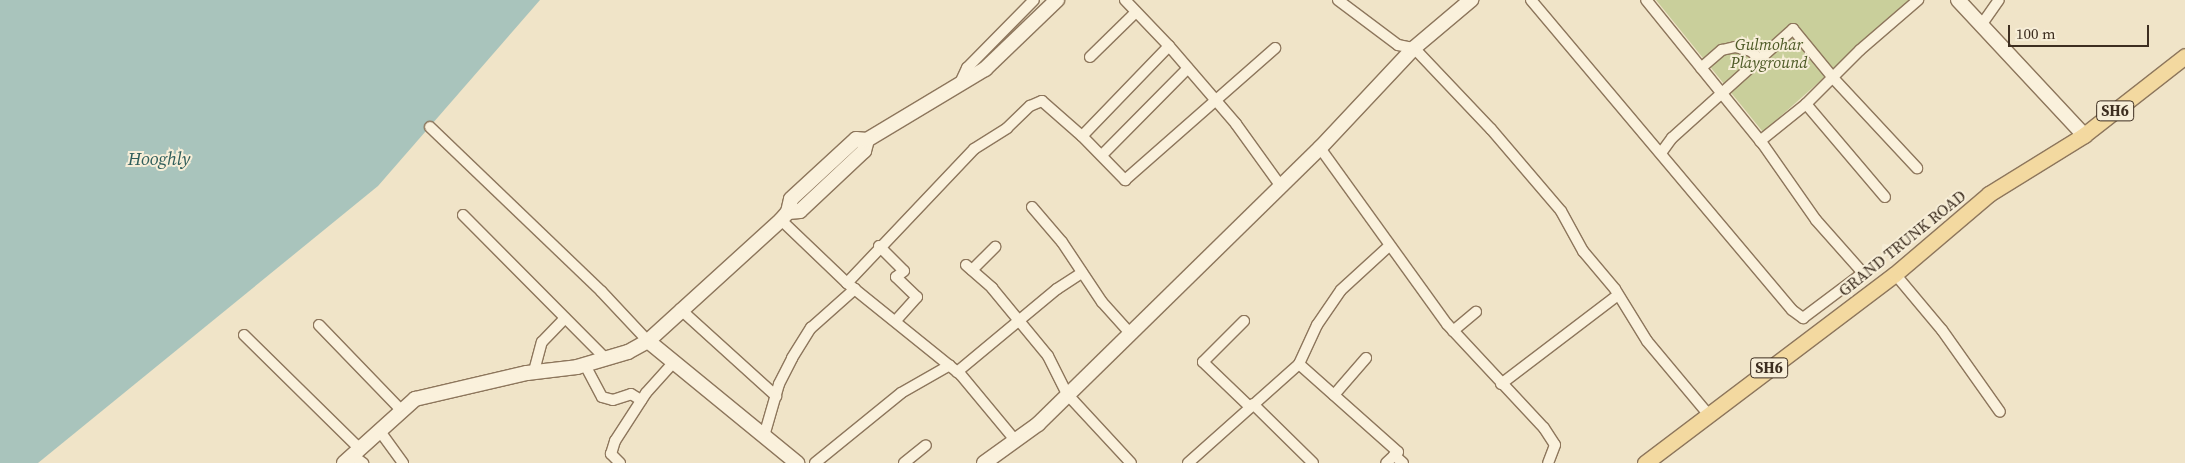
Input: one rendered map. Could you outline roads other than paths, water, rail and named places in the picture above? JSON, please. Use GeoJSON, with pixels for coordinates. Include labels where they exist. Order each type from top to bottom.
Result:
{"type":"FeatureCollection","features":[{"type":"Feature","properties":{"kind":"main road"},"geometry":{"type":"LineString","coordinates":[[351,455],[415,399],[534,371],[585,365],[606,359],[648,341],[784,216],[800,211],[864,151],[867,140],[985,69],[1018,40],[1057,0]]}},
{"type":"Feature","properties":{"kind":"main road"},"geometry":{"type":"LineString","coordinates":[[984,463],[1038,424],[1129,332],[1320,148],[1414,48],[1471,0]]}},
{"type":"Feature","properties":{"kind":"main road"},"geometry":{"type":"LineString","coordinates":[[1958,0],[2084,135]]}},
{"type":"Feature","properties":{"kind":"main road","name":"GRAND TRUNK ROAD"},"geometry":{"type":"LineString","coordinates":[[1645,463],[1895,274],[1989,194],[2084,135],[2185,56]]}},
{"type":"Feature","properties":{"kind":"main road"},"geometry":{"type":"LineString","coordinates":[[648,341],[793,462]]}},
{"type":"Feature","properties":{"kind":"street"},"geometry":{"type":"LineString","coordinates":[[958,85],[967,68],[1034,0]]}},
{"type":"Feature","properties":{"kind":"street"},"geometry":{"type":"LineString","coordinates":[[1125,0],[1170,46],[1215,99],[1280,185]]}},
{"type":"Feature","properties":{"kind":"street"},"geometry":{"type":"LineString","coordinates":[[1338,0],[1398,45],[1414,48],[1561,211],[1583,251],[1618,295],[1647,341],[1708,414]]}},
{"type":"Feature","properties":{"kind":"street"},"geometry":{"type":"LineString","coordinates":[[1531,0],[1661,152],[1792,310],[1803,318],[1863,273],[1816,220],[1760,141],[1646,0]]}},
{"type":"Feature","properties":{"kind":"street"},"geometry":{"type":"LineString","coordinates":[[1760,141],[1806,104],[1834,79],[1860,50],[1918,0]]}},
{"type":"Feature","properties":{"kind":"street"},"geometry":{"type":"LineString","coordinates":[[1982,24],[1999,0]]}},
{"type":"Feature","properties":{"kind":"street"},"geometry":{"type":"LineString","coordinates":[[1090,57],[1136,12]]}},
{"type":"Feature","properties":{"kind":"street"},"geometry":{"type":"LineString","coordinates":[[1661,152],[1672,138],[1720,93],[1793,29],[1834,79],[1917,168]]}},
{"type":"Feature","properties":{"kind":"street"},"geometry":{"type":"LineString","coordinates":[[1082,136],[1170,46]]}},
{"type":"Feature","properties":{"kind":"street"},"geometry":{"type":"LineString","coordinates":[[1701,68],[1722,50],[1735,47],[1751,51],[1759,59]]}},
{"type":"Feature","properties":{"kind":"street"},"geometry":{"type":"LineString","coordinates":[[764,436],[776,396],[792,358],[811,328],[851,286],[880,246],[974,148],[1007,128],[1030,106],[1042,101],[1102,155],[1125,180],[1275,48]]}},
{"type":"Feature","properties":{"kind":"street"},"geometry":{"type":"LineString","coordinates":[[1102,155],[1188,68]]}},
{"type":"Feature","properties":{"kind":"street"},"geometry":{"type":"LineString","coordinates":[[1806,104],[1885,196]]}},
{"type":"Feature","properties":{"kind":"street"},"geometry":{"type":"LineString","coordinates":[[430,127],[602,291],[648,341]]}},
{"type":"Feature","properties":{"kind":"street"},"geometry":{"type":"LineString","coordinates":[[1320,148],[1389,246],[1453,331],[1544,428],[1555,445],[1548,463]]}},
{"type":"Feature","properties":{"kind":"street"},"geometry":{"type":"LineString","coordinates":[[1032,207],[1102,302],[1129,332]]}},
{"type":"Feature","properties":{"kind":"street"},"geometry":{"type":"LineString","coordinates":[[463,215],[606,359]]}},
{"type":"Feature","properties":{"kind":"street"},"geometry":{"type":"LineString","coordinates":[[784,216],[851,286],[954,368],[1015,440]]}},
{"type":"Feature","properties":{"kind":"street"},"geometry":{"type":"LineString","coordinates":[[880,246],[904,270],[896,277],[917,297],[896,320]]}},
{"type":"Feature","properties":{"kind":"street"},"geometry":{"type":"LineString","coordinates":[[1188,463],[1299,364],[1317,325],[1341,290],[1389,246]]}},
{"type":"Feature","properties":{"kind":"street"},"geometry":{"type":"LineString","coordinates":[[995,247],[969,268],[992,288],[1020,321],[1048,356],[1067,394],[1131,463]]}},
{"type":"Feature","properties":{"kind":"street"},"geometry":{"type":"LineString","coordinates":[[815,463],[901,393],[954,368],[1020,321],[1082,273]]}},
{"type":"Feature","properties":{"kind":"street"},"geometry":{"type":"LineString","coordinates":[[1895,274],[1942,330],[2000,412]]}},
{"type":"Feature","properties":{"kind":"street"},"geometry":{"type":"LineString","coordinates":[[1501,384],[1618,295]]}},
{"type":"Feature","properties":{"kind":"street"},"geometry":{"type":"LineString","coordinates":[[680,310],[776,396]]}},
{"type":"Feature","properties":{"kind":"street"},"geometry":{"type":"LineString","coordinates":[[1453,331],[1476,312]]}},
{"type":"Feature","properties":{"kind":"street"},"geometry":{"type":"LineString","coordinates":[[534,371],[542,342],[565,318]]}},
{"type":"Feature","properties":{"kind":"street"},"geometry":{"type":"LineString","coordinates":[[1244,321],[1204,362],[1313,463]]}},
{"type":"Feature","properties":{"kind":"street"},"geometry":{"type":"LineString","coordinates":[[319,325],[401,410]]}},
{"type":"Feature","properties":{"kind":"street"},"geometry":{"type":"LineString","coordinates":[[244,336],[351,455],[363,463]]}},
{"type":"Feature","properties":{"kind":"street"},"geometry":{"type":"LineString","coordinates":[[1334,395],[1366,358]]}},
{"type":"Feature","properties":{"kind":"street"},"geometry":{"type":"LineString","coordinates":[[620,463],[611,454],[641,400],[673,363]]}},
{"type":"Feature","properties":{"kind":"street"},"geometry":{"type":"LineString","coordinates":[[1299,364],[1398,452],[1386,463]]}},
{"type":"Feature","properties":{"kind":"street"},"geometry":{"type":"LineString","coordinates":[[585,365],[602,397],[613,400],[631,394],[641,400]]}},
{"type":"Feature","properties":{"kind":"street"},"geometry":{"type":"LineString","coordinates":[[379,430],[403,463]]}},
{"type":"Feature","properties":{"kind":"street"},"geometry":{"type":"LineString","coordinates":[[904,463],[926,446]]}},
{"type":"Feature","properties":{"kind":"street"},"geometry":{"type":"LineString","coordinates":[[1394,455],[1403,463]]}},
{"type":"Feature","properties":{"kind":"water","name":"Hooghly"},"geometry":{"type":"Polygon","coordinates":[[[0,0],[540,0],[378,186],[38,463],[0,463],[0,0]]]}},
{"type":"Feature","properties":{"kind":"park label","name":"Gulmohar Playground"},"geometry":{"type":"Point","coordinates":[1769,53]}}]}
